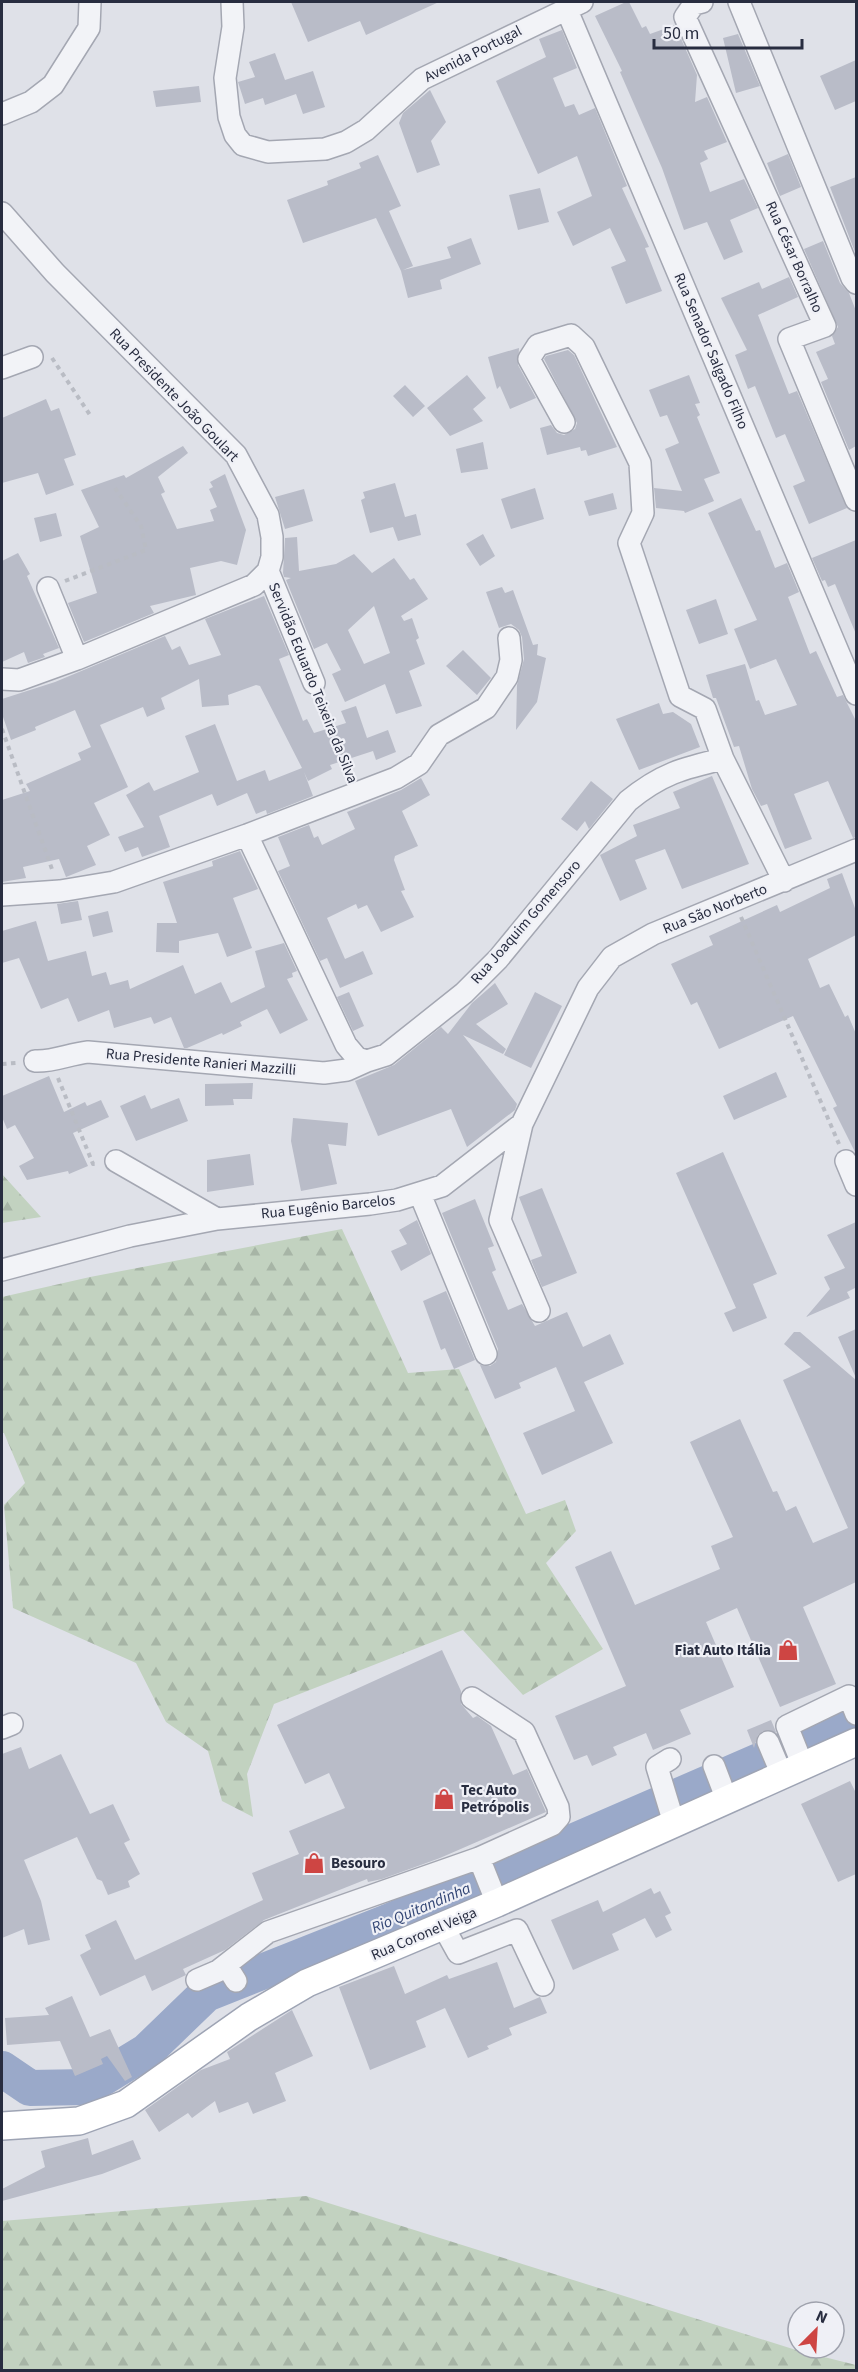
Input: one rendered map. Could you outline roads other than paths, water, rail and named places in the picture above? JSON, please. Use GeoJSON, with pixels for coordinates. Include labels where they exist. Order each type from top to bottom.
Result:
{"type":"FeatureCollection","features":[{"type":"Feature","properties":{"kind":"main road","name":"Rua Coronel Veiga"},"geometry":{"type":"LineString","coordinates":[[2,2126],[79,2121],[126,2104],[276,2000],[307,1983],[497,1903],[671,1816],[721,1784],[785,1759],[856,1742]]}},
{"type":"Feature","properties":{"kind":"street"},"geometry":{"type":"LineString","coordinates":[[2,114],[32,102],[53,85],[89,28],[90,2]]}},
{"type":"Feature","properties":{"kind":"street","name":"Avenida Portugal"},"geometry":{"type":"LineString","coordinates":[[232,2],[233,27],[225,78],[229,117],[235,135],[243,145],[268,152],[325,149],[346,142],[366,130],[422,79],[574,5]]}},
{"type":"Feature","properties":{"kind":"street","name":"Rua César Borralho"},"geometry":{"type":"LineString","coordinates":[[702,2],[694,3],[684,17],[825,326],[789,339],[856,500]]}},
{"type":"Feature","properties":{"kind":"street"},"geometry":{"type":"LineString","coordinates":[[739,2],[856,283]]}},
{"type":"Feature","properties":{"kind":"street","name":"Rua Senador Salgado Filho"},"geometry":{"type":"LineString","coordinates":[[574,5],[856,694]]}},
{"type":"Feature","properties":{"kind":"street","name":"Rua Presidente João Goulart"},"geometry":{"type":"LineString","coordinates":[[2,213],[54,273],[236,455],[268,515],[272,557],[268,571]]}},
{"type":"Feature","properties":{"kind":"street"},"geometry":{"type":"LineString","coordinates":[[564,422],[529,359],[538,345],[571,335],[584,347],[640,464],[643,513],[629,543],[680,696],[705,710],[723,759],[784,881]]}},
{"type":"Feature","properties":{"kind":"street"},"geometry":{"type":"LineString","coordinates":[[2,368],[32,357]]}},
{"type":"Feature","properties":{"kind":"street"},"geometry":{"type":"LineString","coordinates":[[2,678],[19,680],[77,658],[254,585],[268,571]]}},
{"type":"Feature","properties":{"kind":"street","name":"Servidão Eduardo Teixeira da Silva"},"geometry":{"type":"LineString","coordinates":[[268,571],[314,683]]}},
{"type":"Feature","properties":{"kind":"street"},"geometry":{"type":"LineString","coordinates":[[48,588],[77,658]]}},
{"type":"Feature","properties":{"kind":"street"},"geometry":{"type":"LineString","coordinates":[[2,895],[60,891],[114,882],[358,794],[413,768],[439,735],[486,708],[507,677],[511,660],[509,638]]}},
{"type":"Feature","properties":{"kind":"street","name":"Rua Joaquim Gomensoro"},"geometry":{"type":"LineString","coordinates":[[367,1061],[386,1055],[465,993],[498,959],[628,801],[651,782],[683,768],[723,759]]}},
{"type":"Feature","properties":{"kind":"street"},"geometry":{"type":"LineString","coordinates":[[247,835],[346,1045],[357,1058],[367,1061]]}},
{"type":"Feature","properties":{"kind":"street","name":"Rua São Norberto"},"geometry":{"type":"LineString","coordinates":[[588,988],[597,972],[612,957],[631,945],[856,850]]}},
{"type":"Feature","properties":{"kind":"street","name":"Rua Eugênio Barcelos"},"geometry":{"type":"LineString","coordinates":[[2,1270],[130,1236],[217,1219],[370,1204],[420,1194],[442,1186],[522,1124],[588,988]]}},
{"type":"Feature","properties":{"kind":"street","name":"Rua Presidente Ranieri Mazzilli"},"geometry":{"type":"LineString","coordinates":[[43,1062],[70,1054],[88,1052],[324,1073],[346,1070],[367,1061]]}},
{"type":"Feature","properties":{"kind":"street"},"geometry":{"type":"LineString","coordinates":[[522,1124],[500,1220],[539,1311]]}},
{"type":"Feature","properties":{"kind":"street"},"geometry":{"type":"LineString","coordinates":[[116,1161],[217,1219]]}},
{"type":"Feature","properties":{"kind":"street"},"geometry":{"type":"LineString","coordinates":[[846,1161],[856,1185]]}},
{"type":"Feature","properties":{"kind":"street"},"geometry":{"type":"LineString","coordinates":[[420,1194],[486,1354]]}},
{"type":"Feature","properties":{"kind":"street"},"geometry":{"type":"LineString","coordinates":[[197,1980],[231,1973],[268,1932],[479,1858],[552,1825],[558,1817],[558,1807],[524,1732],[472,1698]]}},
{"type":"Feature","properties":{"kind":"street"},"geometry":{"type":"LineString","coordinates":[[785,1759],[787,1726],[853,1705]]}},
{"type":"Feature","properties":{"kind":"street"},"geometry":{"type":"LineString","coordinates":[[663,1763],[671,1816]]}},
{"type":"Feature","properties":{"kind":"street"},"geometry":{"type":"LineString","coordinates":[[479,1858],[497,1903]]}},
{"type":"Feature","properties":{"kind":"street"},"geometry":{"type":"LineString","coordinates":[[443,1926],[458,1953],[517,1930],[543,1985]]}},
{"type":"Feature","properties":{"kind":"waterway","name":"Rio Quitandinha"},"geometry":{"type":"LineString","coordinates":[[2,2069],[30,2088],[88,2087],[147,2051],[206,1994],[388,1922],[856,1719]]}},
{"type":"Feature","properties":{"kind":"place","name":"Fiat Auto Itália"},"geometry":{"type":"Point","coordinates":[788,1650]}},
{"type":"Feature","properties":{"kind":"place","name":"Tec Auto Petrópolis"},"geometry":{"type":"Point","coordinates":[444,1799]}},
{"type":"Feature","properties":{"kind":"place","name":"Besouro"},"geometry":{"type":"Point","coordinates":[314,1863]}}]}
